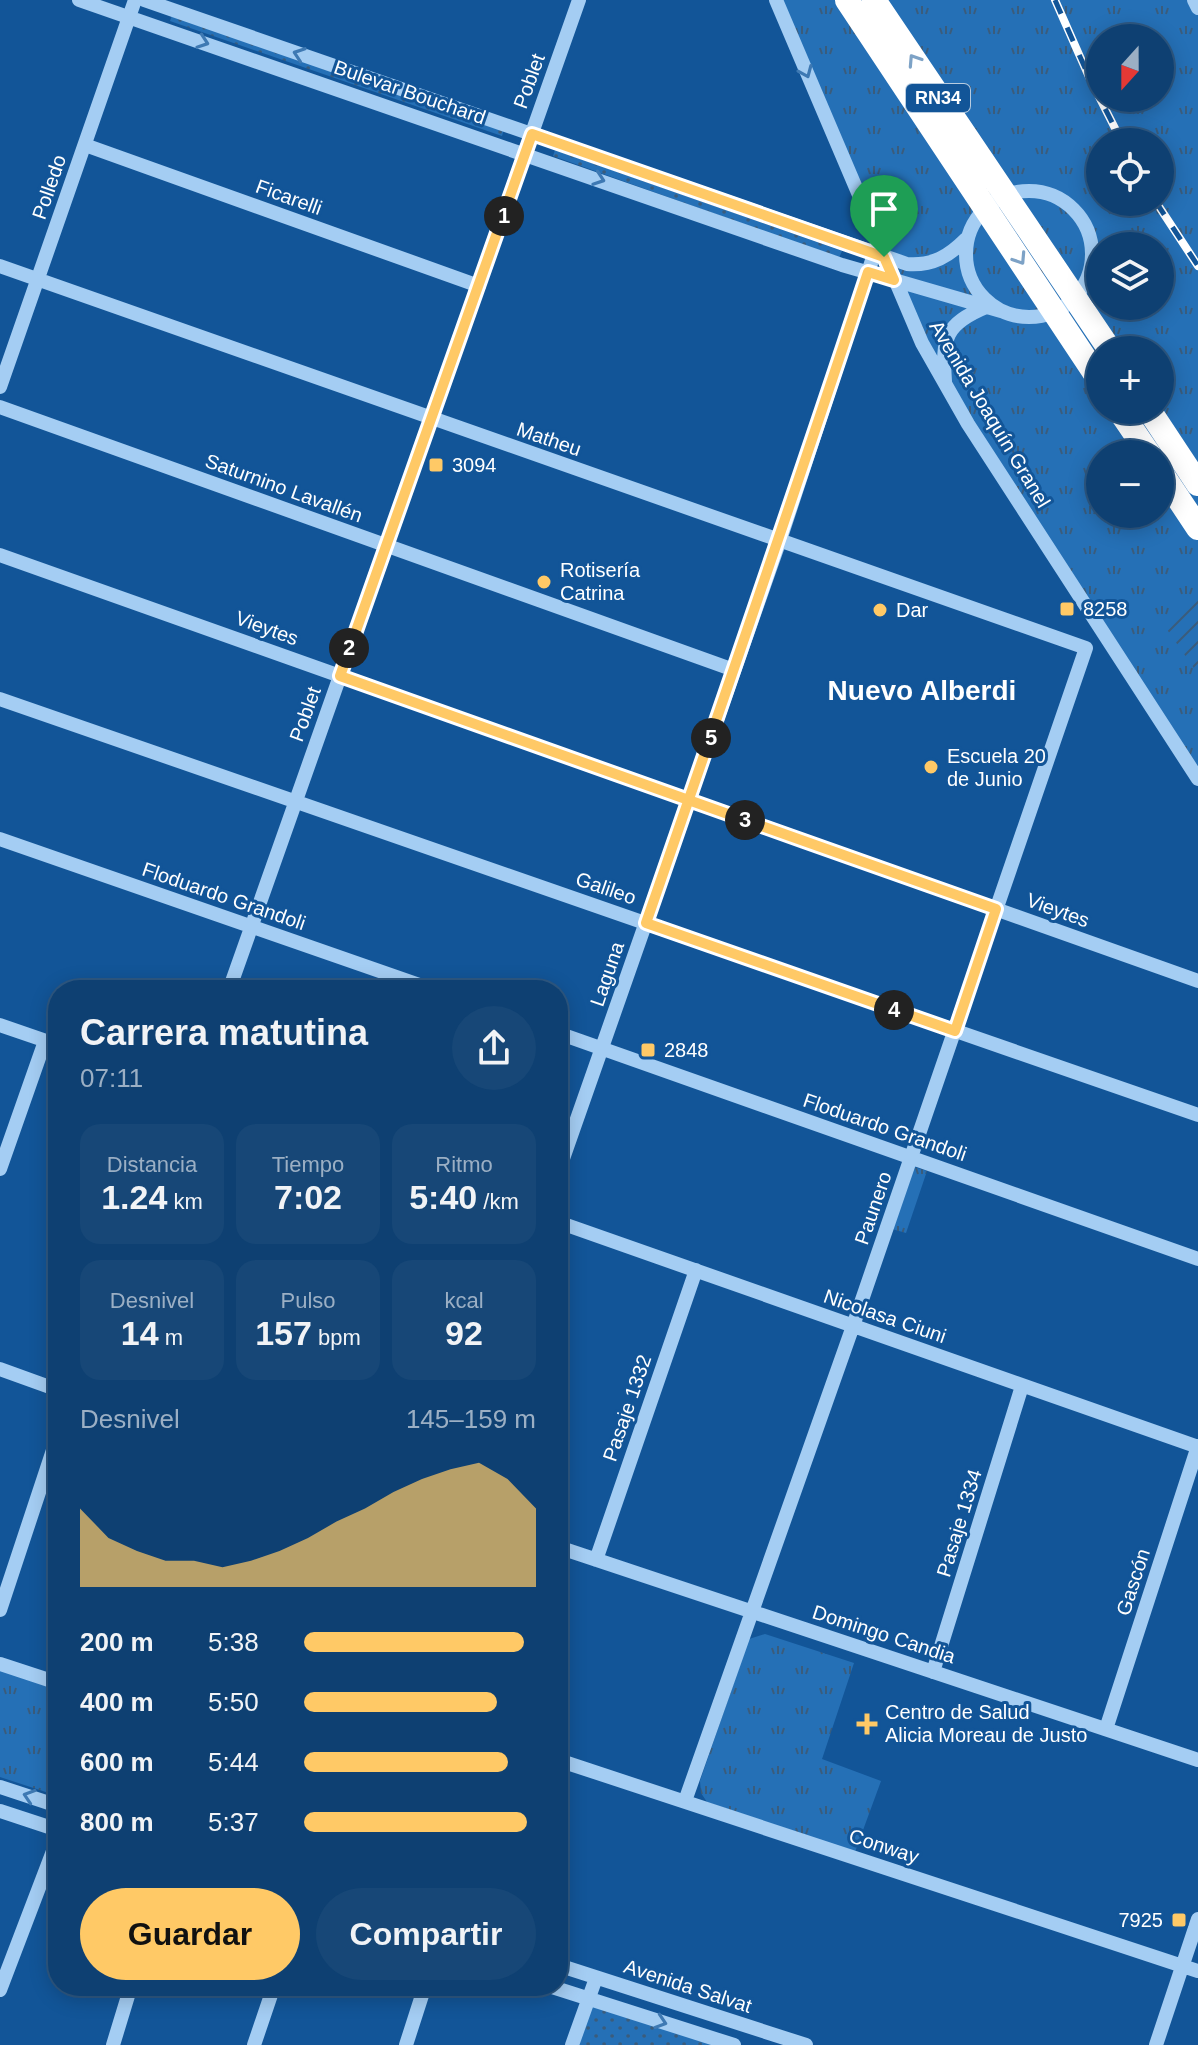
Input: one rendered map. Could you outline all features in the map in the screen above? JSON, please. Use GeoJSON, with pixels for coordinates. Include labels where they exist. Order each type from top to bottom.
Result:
{"type":"FeatureCollection","features":[{"type":"Feature","properties":{"kind":"highway","name":"RN34"},"geometry":{"type":"LineString","coordinates":[[847,0],[994,201],[1075,298],[1101,336]]}},
{"type":"Feature","properties":{"kind":"highway","name":"RN34"},"geometry":{"type":"LineString","coordinates":[[874,0],[994,201],[1054,312],[1086,360]]}},
{"type":"Feature","properties":{"kind":"highway"},"geometry":{"type":"LineString","coordinates":[[1158,424],[1198,484]]}},
{"type":"Feature","properties":{"kind":"highway"},"geometry":{"type":"LineString","coordinates":[[1174,492],[1198,528]]}},
{"type":"Feature","properties":{"kind":"street","name":"Bulevar Bouchard"},"geometry":{"type":"LineString","coordinates":[[79,0],[868,272],[1030,317],[1054,312]]}},
{"type":"Feature","properties":{"kind":"street","name":"Polledo"},"geometry":{"type":"LineString","coordinates":[[0,387],[135,0]]}},
{"type":"Feature","properties":{"kind":"street","name":"Bulevar Bouchard"},"geometry":{"type":"LineString","coordinates":[[144,0],[921,265],[952,253],[966,239]]}},
{"type":"Feature","properties":{"kind":"street","name":"Poblet"},"geometry":{"type":"LineString","coordinates":[[232,980],[579,0]]}},
{"type":"Feature","properties":{"kind":"street","name":"Avenida Joaquín Granel"},"geometry":{"type":"LineString","coordinates":[[776,0],[879,251],[922,343],[1107,641],[1198,779]]}},
{"type":"Feature","properties":{"kind":"street"},"geometry":{"type":"LineString","coordinates":[[1194,0],[1198,8]]}},
{"type":"Feature","properties":{"kind":"street","name":"Ficarelli"},"geometry":{"type":"LineString","coordinates":[[85,145],[479,286]]}},
{"type":"Feature","properties":{"kind":"street"},"geometry":{"type":"LineString","coordinates":[[946,386],[944,346],[949,331],[958,320],[994,309],[975,289],[968,273],[966,239],[974,220],[994,201],[1017,191],[1037,190],[1056,196],[1072,207],[1085,223],[1091,241],[1092,261],[1086,281],[1075,298],[1054,312]]}},
{"type":"Feature","properties":{"kind":"street","name":"Laguna"},"geometry":{"type":"LineString","coordinates":[[568,1145],[780,540],[868,272],[879,251]]}},
{"type":"Feature","properties":{"kind":"street","name":"Matheu"},"geometry":{"type":"LineString","coordinates":[[0,266],[1086,648]]}},
{"type":"Feature","properties":{"kind":"street","name":"Saturnino Lavallén"},"geometry":{"type":"LineString","coordinates":[[0,407],[734,670]]}},
{"type":"Feature","properties":{"kind":"street","name":"Vieytes"},"geometry":{"type":"LineString","coordinates":[[0,555],[1198,981]]}},
{"type":"Feature","properties":{"kind":"street"},"geometry":{"type":"LineString","coordinates":[[1086,648],[1107,641]]}},
{"type":"Feature","properties":{"kind":"street","name":"Paunero"},"geometry":{"type":"LineString","coordinates":[[685,1801],[853,1326],[1086,648]]}},
{"type":"Feature","properties":{"kind":"street","name":"Galileo"},"geometry":{"type":"LineString","coordinates":[[0,699],[1198,1115]]}},
{"type":"Feature","properties":{"kind":"street","name":"Floduardo Grandoli"},"geometry":{"type":"LineString","coordinates":[[0,839],[405,980]]}},
{"type":"Feature","properties":{"kind":"street"},"geometry":{"type":"LineString","coordinates":[[0,1025],[48,1042]]}},
{"type":"Feature","properties":{"kind":"street","name":"Floduardo Grandoli"},"geometry":{"type":"LineString","coordinates":[[568,1036],[1198,1259]]}},
{"type":"Feature","properties":{"kind":"street"},"geometry":{"type":"LineString","coordinates":[[0,1169],[48,1050]]}},
{"type":"Feature","properties":{"kind":"street","name":"Nicolasa Ciuni"},"geometry":{"type":"LineString","coordinates":[[568,1225],[1198,1447]]}},
{"type":"Feature","properties":{"kind":"street","name":"Pasaje 1332"},"geometry":{"type":"LineString","coordinates":[[596,1560],[696,1270]]}},
{"type":"Feature","properties":{"kind":"street"},"geometry":{"type":"LineString","coordinates":[[0,1369],[48,1386]]}},
{"type":"Feature","properties":{"kind":"street","name":"Pasaje 1334"},"geometry":{"type":"LineString","coordinates":[[933,1672],[1022,1386]]}},
{"type":"Feature","properties":{"kind":"street","name":"Gascón"},"geometry":{"type":"LineString","coordinates":[[1106,1729],[1198,1447]]}},
{"type":"Feature","properties":{"kind":"street"},"geometry":{"type":"LineString","coordinates":[[0,1610],[48,1465]]}},
{"type":"Feature","properties":{"kind":"street","name":"Domingo Candia"},"geometry":{"type":"LineString","coordinates":[[568,1550],[1198,1760]]}},
{"type":"Feature","properties":{"kind":"street"},"geometry":{"type":"LineString","coordinates":[[0,1664],[48,1680]]}},
{"type":"Feature","properties":{"kind":"street","name":"Conway"},"geometry":{"type":"LineString","coordinates":[[568,1763],[1198,1971]]}},
{"type":"Feature","properties":{"kind":"street"},"geometry":{"type":"LineString","coordinates":[[0,1787],[48,1803]]}},
{"type":"Feature","properties":{"kind":"street"},"geometry":{"type":"LineString","coordinates":[[0,1811],[48,1827]]}},
{"type":"Feature","properties":{"kind":"street"},"geometry":{"type":"LineString","coordinates":[[0,1990],[48,1864]]}},
{"type":"Feature","properties":{"kind":"street"},"geometry":{"type":"LineString","coordinates":[[1156,2045],[1198,1919]]}},
{"type":"Feature","properties":{"kind":"street","name":"Avenida Salvat"},"geometry":{"type":"LineString","coordinates":[[568,1968],[806,2045]]}},
{"type":"Feature","properties":{"kind":"street"},"geometry":{"type":"LineString","coordinates":[[572,2045],[596,1978]]}},
{"type":"Feature","properties":{"kind":"street"},"geometry":{"type":"LineString","coordinates":[[568,1992],[734,2045]]}},
{"type":"Feature","properties":{"kind":"street"},"geometry":{"type":"LineString","coordinates":[[113,2045],[128,1996]]}},
{"type":"Feature","properties":{"kind":"street"},"geometry":{"type":"LineString","coordinates":[[254,2045],[271,1996]]}},
{"type":"Feature","properties":{"kind":"street"},"geometry":{"type":"LineString","coordinates":[[406,2045],[422,1996]]}},
{"type":"Feature","properties":{"kind":"green space"},"geometry":{"type":"Polygon","coordinates":[[[776,0],[1194,0],[1198,8],[1198,779],[946,386],[776,0]]]}},
{"type":"Feature","properties":{"kind":"green space"},"geometry":{"type":"Polygon","coordinates":[[[172,15],[504,129],[502,136],[170,21],[172,15]]]}},
{"type":"Feature","properties":{"kind":"green space"},"geometry":{"type":"Polygon","coordinates":[[[555,150],[842,251],[839,258],[553,156],[555,150]]]}},
{"type":"Feature","properties":{"kind":"green space"},"geometry":{"type":"Polygon","coordinates":[[[1198,596],[1198,674],[1161,621],[1198,596]]]}},
{"type":"Feature","properties":{"kind":"green space"},"geometry":{"type":"Polygon","coordinates":[[[914,1167],[927,1171],[906,1233],[892,1229],[914,1167]]]}},
{"type":"Feature","properties":{"kind":"green space"},"geometry":{"type":"Polygon","coordinates":[[[765,1634],[854,1663],[822,1759],[881,1781],[855,1852],[707,1802],[701,1793],[700,1781],[749,1639],[765,1634]]]}},
{"type":"Feature","properties":{"kind":"green space"},"geometry":{"type":"Polygon","coordinates":[[[0,1670],[48,1686],[48,1793],[0,1777],[0,1670]]]}},
{"type":"Feature","properties":{"kind":"green space"},"geometry":{"type":"Polygon","coordinates":[[[589,1999],[734,2045],[572,2045],[589,1999]]]}},
{"type":"Feature","properties":{"kind":"railway"},"geometry":{"type":"LineString","coordinates":[[1055,0],[1115,128]]}},
{"type":"Feature","properties":{"kind":"railway"},"geometry":{"type":"LineString","coordinates":[[1165,216],[1198,266]]}},
{"type":"Feature","properties":{"kind":"place","name":"3094"},"geometry":{"type":"Point","coordinates":[436,465]}},
{"type":"Feature","properties":{"kind":"place","name":"Rotisería Catrina"},"geometry":{"type":"Point","coordinates":[544,582]}},
{"type":"Feature","properties":{"kind":"place","name":"8258"},"geometry":{"type":"Point","coordinates":[1067,609]}},
{"type":"Feature","properties":{"kind":"place","name":"Dar"},"geometry":{"type":"Point","coordinates":[880,610]}},
{"type":"Feature","properties":{"kind":"place","name":"Escuela 20 de Junio"},"geometry":{"type":"Point","coordinates":[931,767]}},
{"type":"Feature","properties":{"kind":"place","name":"2848"},"geometry":{"type":"Point","coordinates":[648,1050]}},
{"type":"Feature","properties":{"kind":"place","name":"Centro de Salud Alicia Moreau de Justo"},"geometry":{"type":"Point","coordinates":[867,1724]}},
{"type":"Feature","properties":{"kind":"place","name":"7925"},"geometry":{"type":"Point","coordinates":[1179,1920]}},
{"type":"Feature","properties":{"kind":"district","name":"Nuevo Alberdi"},"geometry":{"type":"Point","coordinates":[922,690]}},
{"type":"Feature","properties":{"kind":"route"},"geometry":{"type":"LineString","coordinates":[[884,257],[532,134],[340,676],[514,738],[602,769],[689,800],[791,836],[996,909],[955,1031],[646,923],[667,862],[689,800],[712,735],[734,670],[780,540],[868,272],[894,280],[884,257]]}}]}
